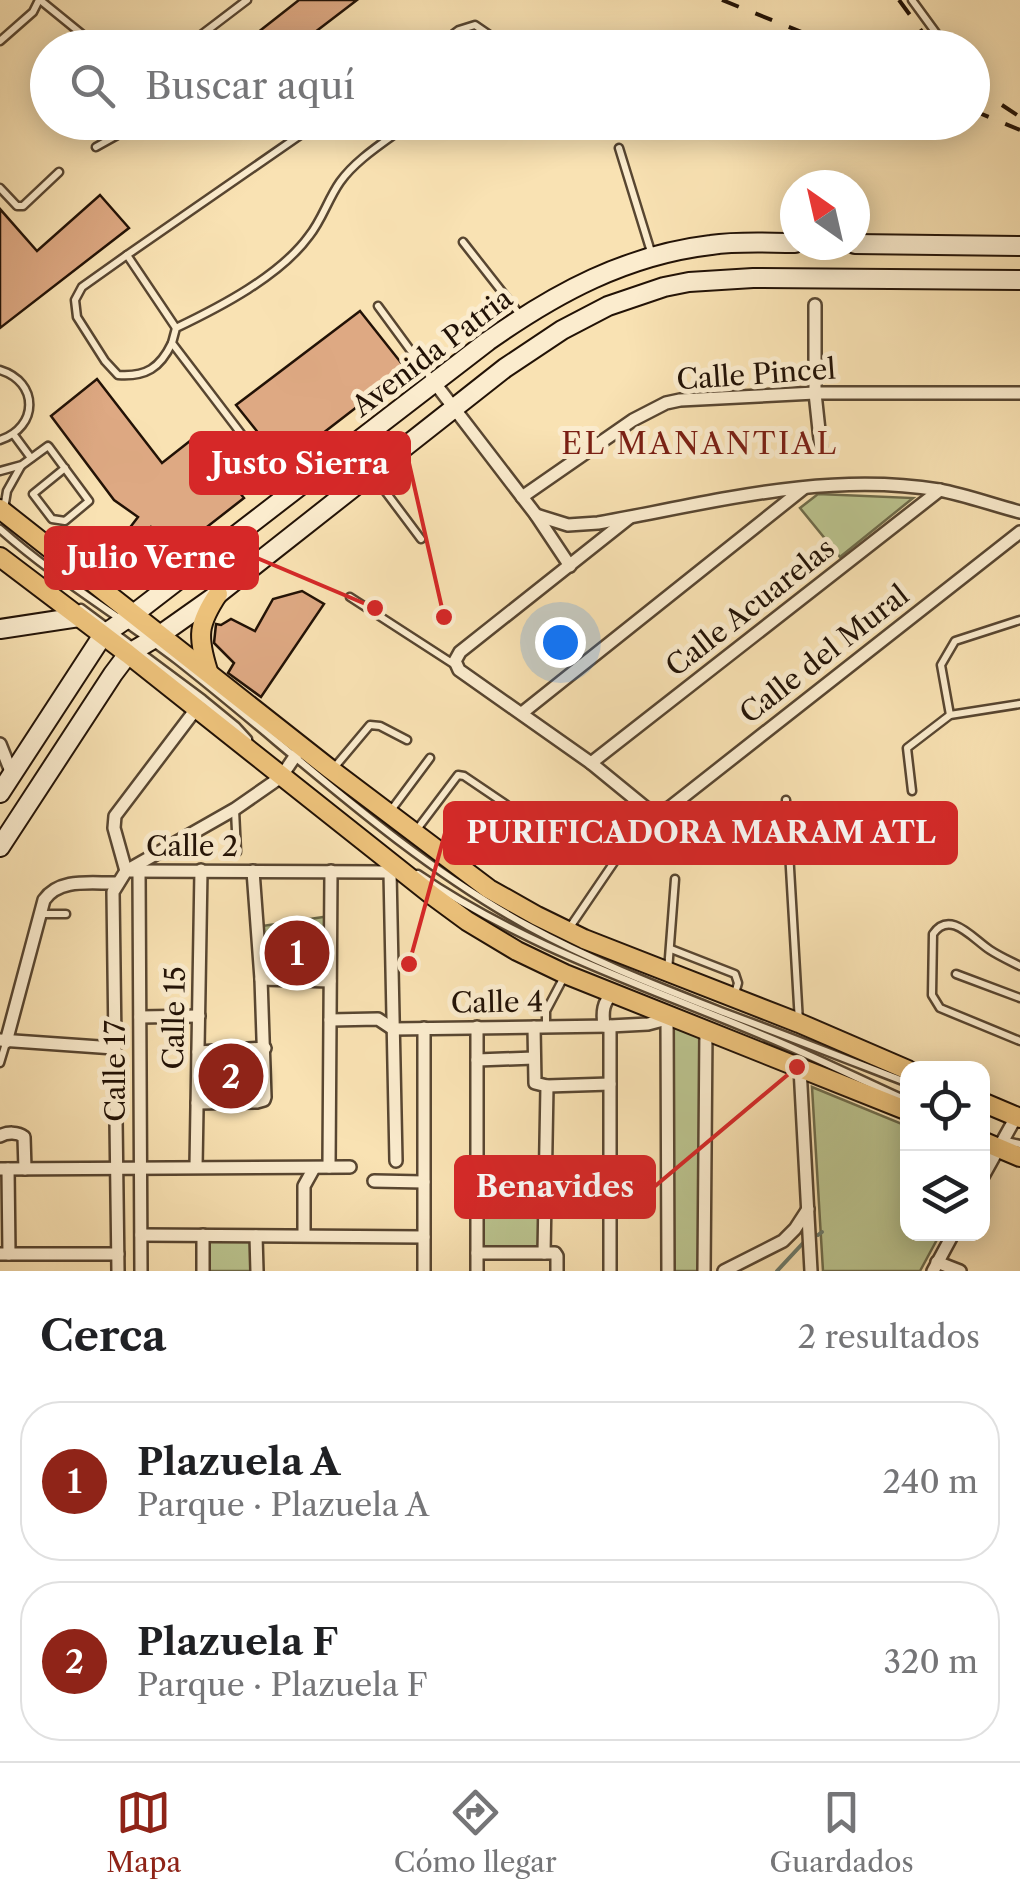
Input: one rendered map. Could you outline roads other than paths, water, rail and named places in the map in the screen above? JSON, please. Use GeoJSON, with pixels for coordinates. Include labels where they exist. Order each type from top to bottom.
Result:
{"type":"FeatureCollection","features":[{"type":"Feature","properties":{"kind":"main road"},"geometry":{"type":"LineString","coordinates":[[2,517],[98,585],[118,624],[144,645],[196,709],[467,921],[565,974],[900,1108]]}},
{"type":"Feature","properties":{"kind":"main road"},"geometry":{"type":"LineString","coordinates":[[0,558],[79,618],[118,624],[144,645],[208,671],[299,752],[332,770],[488,889],[568,932],[900,1067]]}},
{"type":"Feature","properties":{"kind":"main road"},"geometry":{"type":"LineString","coordinates":[[208,671],[200,626],[218,594]]}},
{"type":"Feature","properties":{"kind":"main road"},"geometry":{"type":"LineString","coordinates":[[990,1106],[1018,1119]]}},
{"type":"Feature","properties":{"kind":"main road"},"geometry":{"type":"LineString","coordinates":[[994,1143],[1020,1157]]}},
{"type":"Feature","properties":{"kind":"street","name":"Avenida Patria"},"geometry":{"type":"LineString","coordinates":[[0,793],[118,624],[522,317],[566,290],[652,256],[712,244],[780,243]]}},
{"type":"Feature","properties":{"kind":"street"},"geometry":{"type":"LineString","coordinates":[[870,244],[1020,246]]}},
{"type":"Feature","properties":{"kind":"street","name":"Avenida Patria"},"geometry":{"type":"LineString","coordinates":[[0,848],[144,645],[218,594],[505,368],[574,323],[622,301],[689,282],[752,278],[1020,280]]}},
{"type":"Feature","properties":{"kind":"street"},"geometry":{"type":"LineString","coordinates":[[815,304],[815,393],[821,449]]}},
{"type":"Feature","properties":{"kind":"street"},"geometry":{"type":"LineString","coordinates":[[434,382],[522,496],[570,566]]}},
{"type":"Feature","properties":{"kind":"street","name":"Calle Pincel"},"geometry":{"type":"LineString","coordinates":[[522,496],[633,420],[680,400],[815,393],[1020,393]]}},
{"type":"Feature","properties":{"kind":"street"},"geometry":{"type":"LineString","coordinates":[[536,515],[568,525],[598,523],[807,486],[854,483],[940,490],[1020,512]]}},
{"type":"Feature","properties":{"kind":"street"},"geometry":{"type":"LineString","coordinates":[[522,714],[807,486]]}},
{"type":"Feature","properties":{"kind":"street","name":"Calle Acuarelas"},"geometry":{"type":"LineString","coordinates":[[592,763],[940,490]]}},
{"type":"Feature","properties":{"kind":"street"},"geometry":{"type":"LineString","coordinates":[[592,763],[459,670],[456,664],[460,652],[629,518]]}},
{"type":"Feature","properties":{"kind":"street","name":"Calle del Mural"},"geometry":{"type":"LineString","coordinates":[[592,763],[646,808],[669,808],[1020,532]]}},
{"type":"Feature","properties":{"kind":"street"},"geometry":{"type":"LineString","coordinates":[[0,629],[79,618]]}},
{"type":"Feature","properties":{"kind":"street","name":"Calle 2"},"geometry":{"type":"LineString","coordinates":[[196,709],[115,816],[114,828],[128,875],[201,870],[390,872],[393,1029]]}},
{"type":"Feature","properties":{"kind":"street"},"geometry":{"type":"LineString","coordinates":[[0,744],[12,774]]}},
{"type":"Feature","properties":{"kind":"street"},"geometry":{"type":"LineString","coordinates":[[118,1271],[112,1169],[113,892],[128,875],[283,775],[299,752]]}},
{"type":"Feature","properties":{"kind":"street","name":"Calle 15"},"geometry":{"type":"LineString","coordinates":[[196,1167],[201,870]]}},
{"type":"Feature","properties":{"kind":"street"},"geometry":{"type":"LineString","coordinates":[[197,1103],[264,1100],[262,978],[252,871]]}},
{"type":"Feature","properties":{"kind":"street"},"geometry":{"type":"LineString","coordinates":[[329,1168],[330,871]]}},
{"type":"Feature","properties":{"kind":"street"},"geometry":{"type":"LineString","coordinates":[[114,1048],[3,1041],[44,900],[51,890],[128,875]]}},
{"type":"Feature","properties":{"kind":"street","name":"Calle 17"},"geometry":{"type":"LineString","coordinates":[[128,875],[140,1017],[141,1271]]}},
{"type":"Feature","properties":{"kind":"street"},"geometry":{"type":"LineString","coordinates":[[262,978],[330,981]]}},
{"type":"Feature","properties":{"kind":"street"},"geometry":{"type":"LineString","coordinates":[[610,1271],[610,1084],[607,1026],[602,1011],[613,992]]}},
{"type":"Feature","properties":{"kind":"street"},"geometry":{"type":"LineString","coordinates":[[140,1017],[199,1016]]}},
{"type":"Feature","properties":{"kind":"street"},"geometry":{"type":"LineString","coordinates":[[666,1017],[668,1271]]}},
{"type":"Feature","properties":{"kind":"street","name":"Calle 4"},"geometry":{"type":"LineString","coordinates":[[330,1020],[378,1020],[393,1029],[607,1026],[648,1024],[666,1017]]}},
{"type":"Feature","properties":{"kind":"street"},"geometry":{"type":"LineString","coordinates":[[540,1026],[534,1082],[547,1086],[610,1084]]}},
{"type":"Feature","properties":{"kind":"street"},"geometry":{"type":"LineString","coordinates":[[477,1027],[478,1271]]}},
{"type":"Feature","properties":{"kind":"street"},"geometry":{"type":"LineString","coordinates":[[424,1028],[424,1271]]}},
{"type":"Feature","properties":{"kind":"street"},"geometry":{"type":"LineString","coordinates":[[393,1029],[396,1161]]}},
{"type":"Feature","properties":{"kind":"street"},"geometry":{"type":"LineString","coordinates":[[704,1271],[706,1030]]}},
{"type":"Feature","properties":{"kind":"street"},"geometry":{"type":"LineString","coordinates":[[198,1052],[265,1048]]}},
{"type":"Feature","properties":{"kind":"street"},"geometry":{"type":"LineString","coordinates":[[477,1060],[534,1058]]}},
{"type":"Feature","properties":{"kind":"street"},"geometry":{"type":"LineString","coordinates":[[800,1068],[811,1271]]}},
{"type":"Feature","properties":{"kind":"street"},"geometry":{"type":"LineString","coordinates":[[547,1086],[545,1202],[549,1253]]}},
{"type":"Feature","properties":{"kind":"street"},"geometry":{"type":"LineString","coordinates":[[994,1143],[1018,1119]]}},
{"type":"Feature","properties":{"kind":"street"},"geometry":{"type":"LineString","coordinates":[[0,1136],[18,1134],[24,1138],[24,1170]]}},
{"type":"Feature","properties":{"kind":"street"},"geometry":{"type":"LineString","coordinates":[[118,1254],[4,1254],[4,1169],[350,1167]]}},
{"type":"Feature","properties":{"kind":"street"},"geometry":{"type":"LineString","coordinates":[[304,1234],[304,1186],[314,1168]]}},
{"type":"Feature","properties":{"kind":"street"},"geometry":{"type":"LineString","coordinates":[[374,1181],[424,1182]]}},
{"type":"Feature","properties":{"kind":"street"},"geometry":{"type":"LineString","coordinates":[[478,1202],[545,1202]]}},
{"type":"Feature","properties":{"kind":"street"},"geometry":{"type":"LineString","coordinates":[[724,1271],[782,1242],[808,1208]]}},
{"type":"Feature","properties":{"kind":"street"},"geometry":{"type":"LineString","coordinates":[[141,1235],[424,1237]]}},
{"type":"Feature","properties":{"kind":"street"},"geometry":{"type":"LineString","coordinates":[[203,1236],[203,1271]]}},
{"type":"Feature","properties":{"kind":"street"},"geometry":{"type":"LineString","coordinates":[[256,1236],[257,1271]]}},
{"type":"Feature","properties":{"kind":"street"},"geometry":{"type":"LineString","coordinates":[[948,1241],[935,1266],[960,1271]]}},
{"type":"Feature","properties":{"kind":"street"},"geometry":{"type":"LineString","coordinates":[[478,1253],[549,1253],[558,1256],[557,1271]]}},
{"type":"Feature","properties":{"kind":"street"},"geometry":{"type":"LineString","coordinates":[[42,1254],[43,1271]]}},
{"type":"Feature","properties":{"kind":"lane"},"geometry":{"type":"LineString","coordinates":[[0,41],[33,12],[40,0],[77,30]]}},
{"type":"Feature","properties":{"kind":"lane"},"geometry":{"type":"LineString","coordinates":[[208,30],[247,0]]}},
{"type":"Feature","properties":{"kind":"lane"},"geometry":{"type":"LineString","coordinates":[[912,0],[934,30]]}},
{"type":"Feature","properties":{"kind":"lane"},"geometry":{"type":"LineString","coordinates":[[96,147],[109,140]]}},
{"type":"Feature","properties":{"kind":"lane"},"geometry":{"type":"LineString","coordinates":[[128,255],[176,328],[165,357],[152,369],[136,375],[118,375],[76,318],[75,300],[82,287],[293,140]]}},
{"type":"Feature","properties":{"kind":"lane"},"geometry":{"type":"LineString","coordinates":[[176,328],[251,287],[290,256],[308,238],[341,181],[388,140]]}},
{"type":"Feature","properties":{"kind":"lane"},"geometry":{"type":"LineString","coordinates":[[619,148],[652,256]]}},
{"type":"Feature","properties":{"kind":"lane"},"geometry":{"type":"LineString","coordinates":[[0,188],[21,207],[59,172]]}},
{"type":"Feature","properties":{"kind":"lane"},"geometry":{"type":"LineString","coordinates":[[463,242],[522,317]]}},
{"type":"Feature","properties":{"kind":"lane"},"geometry":{"type":"LineString","coordinates":[[378,306],[434,382]]}},
{"type":"Feature","properties":{"kind":"lane"},"geometry":{"type":"LineString","coordinates":[[172,344],[288,495]]}},
{"type":"Feature","properties":{"kind":"lane"},"geometry":{"type":"LineString","coordinates":[[0,370],[22,384],[30,405],[22,427],[0,440]]}},
{"type":"Feature","properties":{"kind":"lane"},"geometry":{"type":"LineString","coordinates":[[14,435],[31,458]]}},
{"type":"Feature","properties":{"kind":"lane"},"geometry":{"type":"LineString","coordinates":[[65,468],[33,494],[54,520],[65,521],[89,502],[65,468],[48,446],[22,465],[6,491],[2,517],[21,547],[118,624]]}},
{"type":"Feature","properties":{"kind":"lane"},"geometry":{"type":"LineString","coordinates":[[0,470],[22,465]]}},
{"type":"Feature","properties":{"kind":"lane"},"geometry":{"type":"LineString","coordinates":[[369,476],[382,487],[421,539]]}},
{"type":"Feature","properties":{"kind":"lane"},"geometry":{"type":"LineString","coordinates":[[0,548],[118,624]]}},
{"type":"Feature","properties":{"kind":"lane"},"geometry":{"type":"LineString","coordinates":[[98,585],[140,553],[172,585]]}},
{"type":"Feature","properties":{"kind":"lane"},"geometry":{"type":"LineString","coordinates":[[350,598],[456,664]]}},
{"type":"Feature","properties":{"kind":"lane"},"geometry":{"type":"LineString","coordinates":[[950,715],[940,665],[955,641],[1020,620]]}},
{"type":"Feature","properties":{"kind":"lane"},"geometry":{"type":"LineString","coordinates":[[144,645],[299,752],[399,840],[528,926],[641,980],[900,1080]]}},
{"type":"Feature","properties":{"kind":"lane"},"geometry":{"type":"LineString","coordinates":[[144,645],[236,726],[283,775],[460,903],[624,980],[762,1035],[900,1097]]}},
{"type":"Feature","properties":{"kind":"lane"},"geometry":{"type":"LineString","coordinates":[[912,791],[907,748],[950,715],[1020,704]]}},
{"type":"Feature","properties":{"kind":"lane"},"geometry":{"type":"LineString","coordinates":[[332,770],[370,726],[380,726],[408,740]]}},
{"type":"Feature","properties":{"kind":"lane"},"geometry":{"type":"LineString","coordinates":[[388,814],[430,758]]}},
{"type":"Feature","properties":{"kind":"lane"},"geometry":{"type":"LineString","coordinates":[[414,834],[458,775],[526,818]]}},
{"type":"Feature","properties":{"kind":"lane"},"geometry":{"type":"LineString","coordinates":[[786,800],[799,1023]]}},
{"type":"Feature","properties":{"kind":"lane"},"geometry":{"type":"LineString","coordinates":[[235,809],[237,852]]}},
{"type":"Feature","properties":{"kind":"lane"},"geometry":{"type":"LineString","coordinates":[[568,932],[621,852]]}},
{"type":"Feature","properties":{"kind":"lane"},"geometry":{"type":"LineString","coordinates":[[668,972],[675,880]]}},
{"type":"Feature","properties":{"kind":"lane"},"geometry":{"type":"LineString","coordinates":[[40,914],[66,914]]}},
{"type":"Feature","properties":{"kind":"lane"},"geometry":{"type":"LineString","coordinates":[[1020,966],[954,924],[938,927],[934,934],[932,995],[940,1008],[1020,1040]]}},
{"type":"Feature","properties":{"kind":"lane"},"geometry":{"type":"LineString","coordinates":[[671,949],[735,974],[738,983],[734,998]]}},
{"type":"Feature","properties":{"kind":"lane"},"geometry":{"type":"LineString","coordinates":[[540,1026],[565,974]]}},
{"type":"Feature","properties":{"kind":"lane"},"geometry":{"type":"LineString","coordinates":[[956,974],[1020,998]]}},
{"type":"Feature","properties":{"kind":"lane"},"geometry":{"type":"LineString","coordinates":[[0,1063],[3,1041]]}},
{"type":"Feature","properties":{"kind":"lane"},"geometry":{"type":"LineString","coordinates":[[990,1114],[1018,1119]]}},
{"type":"Feature","properties":{"kind":"lane"},"geometry":{"type":"LineString","coordinates":[[994,1143],[1020,1144]]}},
{"type":"Feature","properties":{"kind":"waterway"},"geometry":{"type":"LineString","coordinates":[[818,1235],[822,1232]]}},
{"type":"Feature","properties":{"kind":"waterway"},"geometry":{"type":"LineString","coordinates":[[777,1271],[804,1242]]}},
{"type":"Feature","properties":{"kind":"railway"},"geometry":{"type":"LineString","coordinates":[[722,0],[796,30]]}},
{"type":"Feature","properties":{"kind":"railway"},"geometry":{"type":"LineString","coordinates":[[899,0],[921,30]]}},
{"type":"Feature","properties":{"kind":"railway"},"geometry":{"type":"LineString","coordinates":[[990,97],[1020,117]]}},
{"type":"Feature","properties":{"kind":"railway"},"geometry":{"type":"LineString","coordinates":[[990,118],[1020,130]]}},
{"type":"Feature","properties":{"kind":"place","name":"Julio Verne"},"geometry":{"type":"Point","coordinates":[375,608]}},
{"type":"Feature","properties":{"kind":"place","name":"Justo Sierra"},"geometry":{"type":"Point","coordinates":[444,617]}},
{"type":"Feature","properties":{"kind":"place","name":"Plazuela A"},"geometry":{"type":"Point","coordinates":[297,953]}},
{"type":"Feature","properties":{"kind":"place","name":"PURIFICADORA MARAM ATL"},"geometry":{"type":"Point","coordinates":[409,964]}},
{"type":"Feature","properties":{"kind":"place","name":"Benavides"},"geometry":{"type":"Point","coordinates":[797,1067]}},
{"type":"Feature","properties":{"kind":"place","name":"Plazuela F"},"geometry":{"type":"Point","coordinates":[231,1076]}},
{"type":"Feature","properties":{"kind":"district","name":"EL MANANTIAL"},"geometry":{"type":"Point","coordinates":[700,443]}}]}
